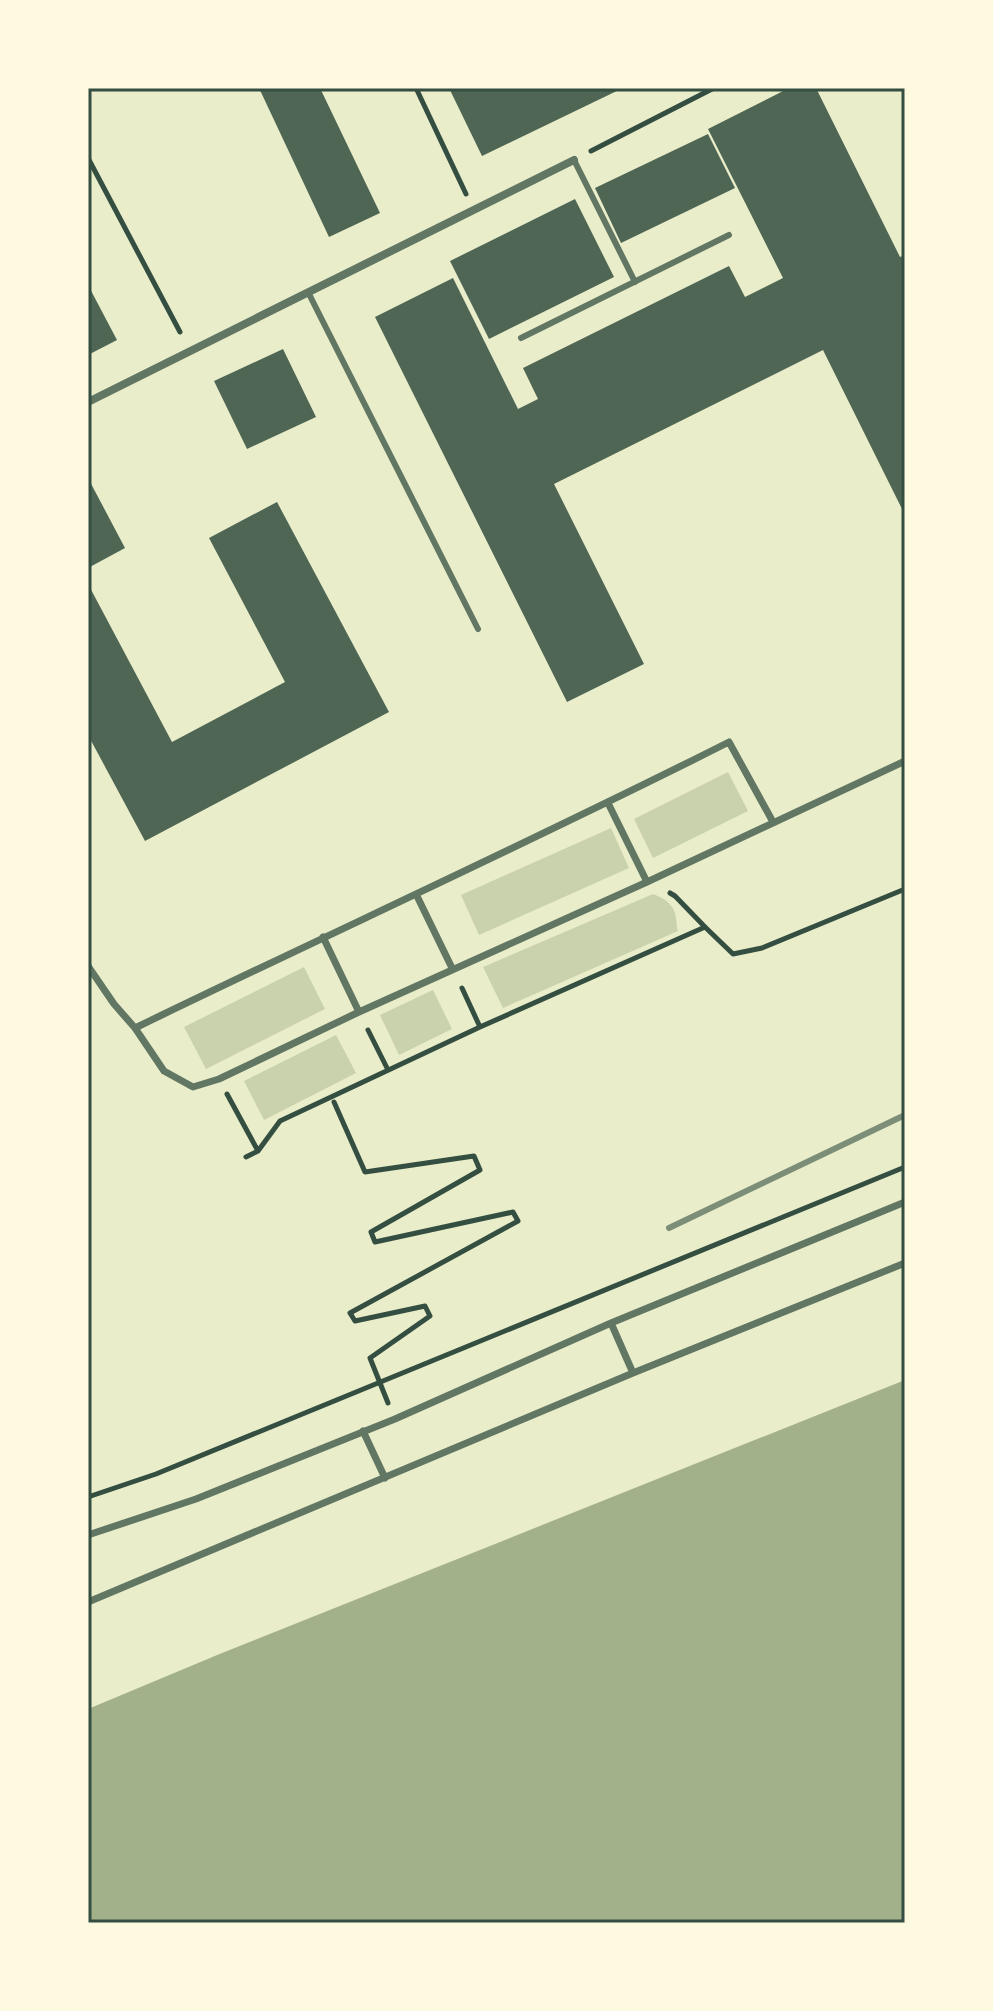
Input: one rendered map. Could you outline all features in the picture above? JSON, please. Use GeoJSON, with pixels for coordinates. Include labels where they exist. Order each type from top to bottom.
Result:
{"type":"FeatureCollection","features":[{"type":"Feature","properties":{"kind":"street"},"geometry":{"type":"LineString","coordinates":[[88,402],[574,160]]}},
{"type":"Feature","properties":{"kind":"street"},"geometry":{"type":"LineString","coordinates":[[135,1028],[608,803],[729,742],[773,822]]}},
{"type":"Feature","properties":{"kind":"street"},"geometry":{"type":"LineString","coordinates":[[88,966],[164,1071],[193,1087],[219,1079],[452,968],[647,882],[905,761]]}},
{"type":"Feature","properties":{"kind":"street"},"geometry":{"type":"LineString","coordinates":[[608,803],[647,882]]}},
{"type":"Feature","properties":{"kind":"street"},"geometry":{"type":"LineString","coordinates":[[416,894],[452,968]]}},
{"type":"Feature","properties":{"kind":"street"},"geometry":{"type":"LineString","coordinates":[[323,937],[359,1012]]}},
{"type":"Feature","properties":{"kind":"street"},"geometry":{"type":"LineString","coordinates":[[88,1535],[196,1499],[395,1419],[611,1323],[905,1202]]}},
{"type":"Feature","properties":{"kind":"street"},"geometry":{"type":"LineString","coordinates":[[88,1602],[633,1373],[905,1263]]}},
{"type":"Feature","properties":{"kind":"street"},"geometry":{"type":"LineString","coordinates":[[611,1323],[633,1373]]}},
{"type":"Feature","properties":{"kind":"street"},"geometry":{"type":"LineString","coordinates":[[363,1431],[385,1478]]}},
{"type":"Feature","properties":{"kind":"lane"},"geometry":{"type":"LineString","coordinates":[[574,160],[635,282]]}},
{"type":"Feature","properties":{"kind":"lane"},"geometry":{"type":"LineString","coordinates":[[521,338],[729,235]]}},
{"type":"Feature","properties":{"kind":"lane"},"geometry":{"type":"LineString","coordinates":[[308,292],[478,629]]}},
{"type":"Feature","properties":{"kind":"path"},"geometry":{"type":"LineString","coordinates":[[416,88],[473,209]]}},
{"type":"Feature","properties":{"kind":"path"},"geometry":{"type":"LineString","coordinates":[[574,160],[714,88]]}},
{"type":"Feature","properties":{"kind":"path"},"geometry":{"type":"LineString","coordinates":[[88,158],[190,351]]}},
{"type":"Feature","properties":{"kind":"path"},"geometry":{"type":"LineString","coordinates":[[647,882],[675,896],[733,954],[762,948],[807,931],[905,889]]}},
{"type":"Feature","properties":{"kind":"path"},"geometry":{"type":"LineString","coordinates":[[246,1157],[258,1151],[280,1121],[480,1027],[705,927]]}},
{"type":"Feature","properties":{"kind":"path"},"geometry":{"type":"LineString","coordinates":[[452,968],[480,1027]]}},
{"type":"Feature","properties":{"kind":"path"},"geometry":{"type":"LineString","coordinates":[[359,1012],[388,1070]]}},
{"type":"Feature","properties":{"kind":"path"},"geometry":{"type":"LineString","coordinates":[[219,1079],[258,1151]]}},
{"type":"Feature","properties":{"kind":"path"},"geometry":{"type":"LineString","coordinates":[[334,1102],[365,1172],[474,1156],[480,1170],[371,1232],[375,1242],[513,1212],[518,1221],[350,1313],[355,1321],[425,1306],[430,1316],[370,1358],[395,1419]]}},
{"type":"Feature","properties":{"kind":"path"},"geometry":{"type":"LineString","coordinates":[[88,1497],[156,1474],[905,1167]]}},
{"type":"Feature","properties":{"kind":"shaded area"},"geometry":{"type":"Polygon","coordinates":[[[728,772],[748,811],[653,858],[634,819],[728,772]]]}},
{"type":"Feature","properties":{"kind":"shaded area"},"geometry":{"type":"Polygon","coordinates":[[[611,828],[629,868],[479,935],[461,895],[611,828]]]}},
{"type":"Feature","properties":{"kind":"shaded area"},"geometry":{"type":"Polygon","coordinates":[[[653,894],[673,908],[678,931],[503,1008],[483,967],[653,894]]]}},
{"type":"Feature","properties":{"kind":"shaded area"},"geometry":{"type":"Polygon","coordinates":[[[304,967],[325,1009],[206,1069],[184,1027],[304,967]]]}},
{"type":"Feature","properties":{"kind":"shaded area"},"geometry":{"type":"Polygon","coordinates":[[[433,990],[452,1029],[399,1055],[380,1015],[433,990]]]}},
{"type":"Feature","properties":{"kind":"shaded area"},"geometry":{"type":"Polygon","coordinates":[[[336,1035],[356,1073],[264,1120],[244,1081],[336,1035]]]}},
{"type":"Feature","properties":{"kind":"shaded area"},"geometry":{"type":"Polygon","coordinates":[[[905,1380],[905,1923],[88,1923],[88,1709],[905,1380]]]}},
{"type":"Feature","properties":{"kind":"building"},"geometry":{"type":"Polygon","coordinates":[[[259,88],[320,88],[380,213],[329,237],[259,88]]]}},
{"type":"Feature","properties":{"kind":"building"},"geometry":{"type":"Polygon","coordinates":[[[449,88],[623,88],[482,156],[449,88]]]}},
{"type":"Feature","properties":{"kind":"building"},"geometry":{"type":"Polygon","coordinates":[[[789,88],[816,88],[900,257],[905,255],[905,515],[823,350],[554,484],[644,664],[567,702],[375,317],[453,278],[518,409],[538,399],[523,368],[729,266],[745,297],[783,278],[708,129],[789,88]]]}},
{"type":"Feature","properties":{"kind":"building"},"geometry":{"type":"Polygon","coordinates":[[[708,134],[735,188],[621,243],[595,188],[708,134]]]}},
{"type":"Feature","properties":{"kind":"building"},"geometry":{"type":"Polygon","coordinates":[[[575,199],[614,277],[489,339],[450,261],[575,199]]]}},
{"type":"Feature","properties":{"kind":"building"},"geometry":{"type":"Polygon","coordinates":[[[88,285],[117,340],[88,355],[88,285]]]}},
{"type":"Feature","properties":{"kind":"building"},"geometry":{"type":"Polygon","coordinates":[[[283,349],[316,417],[247,449],[214,381],[283,349]]]}},
{"type":"Feature","properties":{"kind":"building"},"geometry":{"type":"Polygon","coordinates":[[[88,478],[125,548],[88,568],[88,478]]]}},
{"type":"Feature","properties":{"kind":"building"},"geometry":{"type":"Polygon","coordinates":[[[277,502],[389,712],[145,841],[88,735],[88,584],[172,742],[285,682],[209,538],[277,502]]]}},
{"type":"Feature","properties":{"kind":"railway"},"geometry":{"type":"LineString","coordinates":[[669,1228],[905,1115]]}}]}
